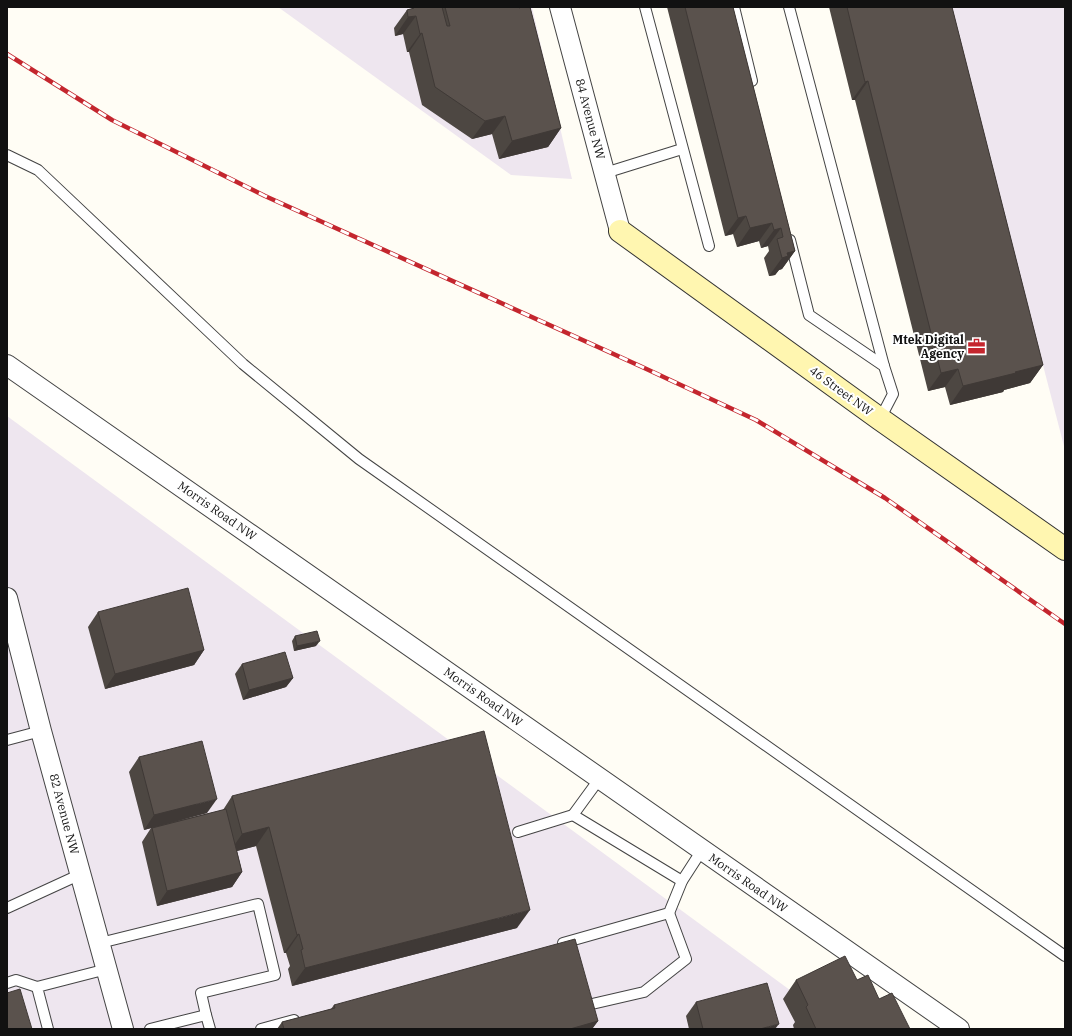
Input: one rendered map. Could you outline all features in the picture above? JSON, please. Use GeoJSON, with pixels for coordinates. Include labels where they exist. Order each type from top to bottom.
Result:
{"type":"FeatureCollection","features":[{"type":"Feature","properties":{"kind":"street","name":"84 Avenue NW"},"geometry":{"type":"LineString","coordinates":[[560,7],[620,231]]}},
{"type":"Feature","properties":{"kind":"street","name":"46 Street NW"},"geometry":{"type":"LineString","coordinates":[[620,231],[880,419],[1065,549]]}},
{"type":"Feature","properties":{"kind":"street","name":"Morris Road NW"},"geometry":{"type":"LineString","coordinates":[[7,365],[959,1029]]}},
{"type":"Feature","properties":{"kind":"street","name":"82 Avenue NW"},"geometry":{"type":"LineString","coordinates":[[7,598],[41,731],[123,1029]]}},
{"type":"Feature","properties":{"kind":"lane"},"geometry":{"type":"LineString","coordinates":[[645,7],[709,246]]}},
{"type":"Feature","properties":{"kind":"lane"},"geometry":{"type":"LineString","coordinates":[[734,7],[754,92]]}},
{"type":"Feature","properties":{"kind":"lane"},"geometry":{"type":"LineString","coordinates":[[789,7],[884,366],[893,394],[880,419]]}},
{"type":"Feature","properties":{"kind":"lane"},"geometry":{"type":"LineString","coordinates":[[604,173],[682,149]]}},
{"type":"Feature","properties":{"kind":"lane"},"geometry":{"type":"LineString","coordinates":[[7,155],[38,170],[243,364],[359,459],[1065,956]]}},
{"type":"Feature","properties":{"kind":"lane"},"geometry":{"type":"LineString","coordinates":[[788,230],[809,315],[884,366]]}},
{"type":"Feature","properties":{"kind":"lane"},"geometry":{"type":"LineString","coordinates":[[7,740],[41,731]]}},
{"type":"Feature","properties":{"kind":"lane"},"geometry":{"type":"LineString","coordinates":[[518,832],[573,815],[600,778]]}},
{"type":"Feature","properties":{"kind":"lane"},"geometry":{"type":"LineString","coordinates":[[573,815],[682,881]]}},
{"type":"Feature","properties":{"kind":"lane"},"geometry":{"type":"LineString","coordinates":[[592,1004],[644,992],[686,959],[669,913],[682,881],[702,850]]}},
{"type":"Feature","properties":{"kind":"lane"},"geometry":{"type":"LineString","coordinates":[[7,907],[80,874]]}},
{"type":"Feature","properties":{"kind":"lane"},"geometry":{"type":"LineString","coordinates":[[100,943],[258,904],[275,975],[201,993],[210,1029]]}},
{"type":"Feature","properties":{"kind":"lane"},"geometry":{"type":"LineString","coordinates":[[553,946],[669,913]]}},
{"type":"Feature","properties":{"kind":"lane"},"geometry":{"type":"LineString","coordinates":[[7,983],[16,980],[37,987],[107,969]]}},
{"type":"Feature","properties":{"kind":"lane"},"geometry":{"type":"LineString","coordinates":[[37,987],[48,1029]]}},
{"type":"Feature","properties":{"kind":"lane"},"geometry":{"type":"LineString","coordinates":[[150,1029],[206,1015]]}},
{"type":"Feature","properties":{"kind":"lane"},"geometry":{"type":"LineString","coordinates":[[261,1029],[300,1018]]}},
{"type":"Feature","properties":{"kind":"shaded area"},"geometry":{"type":"Polygon","coordinates":[[[278,7],[532,7],[572,179],[511,175],[278,7]]]}},
{"type":"Feature","properties":{"kind":"shaded area"},"geometry":{"type":"Polygon","coordinates":[[[950,7],[1065,7],[1065,450],[950,7]]]}},
{"type":"Feature","properties":{"kind":"shaded area"},"geometry":{"type":"Polygon","coordinates":[[[7,416],[843,1029],[7,1029],[7,416]]]}},
{"type":"Feature","properties":{"kind":"building"},"geometry":{"type":"Polygon","coordinates":[[[414,7],[442,7],[447,26],[450,26],[445,7],[530,7],[561,128],[512,141],[505,116],[485,121],[435,87],[422,33],[420,34],[416,16],[408,17],[407,10],[414,7]]]}},
{"type":"Feature","properties":{"kind":"building"},"geometry":{"type":"Polygon","coordinates":[[[685,7],[733,7],[795,251],[787,253],[788,256],[782,258],[777,239],[783,237],[781,228],[774,230],[772,223],[750,228],[746,216],[738,218],[685,7]]]}},
{"type":"Feature","properties":{"kind":"building"},"geometry":{"type":"Polygon","coordinates":[[[847,7],[952,7],[1043,365],[963,386],[958,369],[941,373],[868,81],[865,82],[847,7]]]}},
{"type":"Feature","properties":{"kind":"building"},"geometry":{"type":"Polygon","coordinates":[[[188,588],[204,650],[115,674],[98,612],[188,588]]]}},
{"type":"Feature","properties":{"kind":"building"},"geometry":{"type":"Polygon","coordinates":[[[317,631],[320,641],[297,646],[295,636],[317,631]]]}},
{"type":"Feature","properties":{"kind":"building"},"geometry":{"type":"Polygon","coordinates":[[[285,652],[293,678],[249,690],[242,664],[285,652]]]}},
{"type":"Feature","properties":{"kind":"building"},"geometry":{"type":"Polygon","coordinates":[[[484,731],[530,910],[305,968],[301,950],[303,949],[299,934],[297,935],[269,827],[242,834],[232,796],[484,731]]]}},
{"type":"Feature","properties":{"kind":"building"},"geometry":{"type":"Polygon","coordinates":[[[202,741],[217,799],[154,815],[139,757],[202,741]]]}},
{"type":"Feature","properties":{"kind":"building"},"geometry":{"type":"Polygon","coordinates":[[[226,809],[242,872],[167,891],[152,828],[226,809]]]}},
{"type":"Feature","properties":{"kind":"building"},"geometry":{"type":"Polygon","coordinates":[[[575,939],[598,1021],[570,1029],[284,1029],[282,1022],[335,1008],[334,1005],[575,939]]]}},
{"type":"Feature","properties":{"kind":"building"},"geometry":{"type":"Polygon","coordinates":[[[845,956],[857,980],[868,975],[879,999],[892,993],[910,1029],[816,1029],[806,1007],[808,1005],[796,980],[845,956]]]}},
{"type":"Feature","properties":{"kind":"building"},"geometry":{"type":"Polygon","coordinates":[[[767,983],[779,1024],[760,1029],[703,1029],[696,1002],[767,983]]]}},
{"type":"Feature","properties":{"kind":"building"},"geometry":{"type":"Polygon","coordinates":[[[20,989],[32,1029],[7,1029],[7,993],[20,989]]]}},
{"type":"Feature","properties":{"kind":"railway"},"geometry":{"type":"LineString","coordinates":[[7,54],[112,120],[265,196],[756,420],[885,498],[1065,624]]}},
{"type":"Feature","properties":{"kind":"place","name":"Mtek Digital Agency"},"geometry":{"type":"Point","coordinates":[977,347]}}]}
